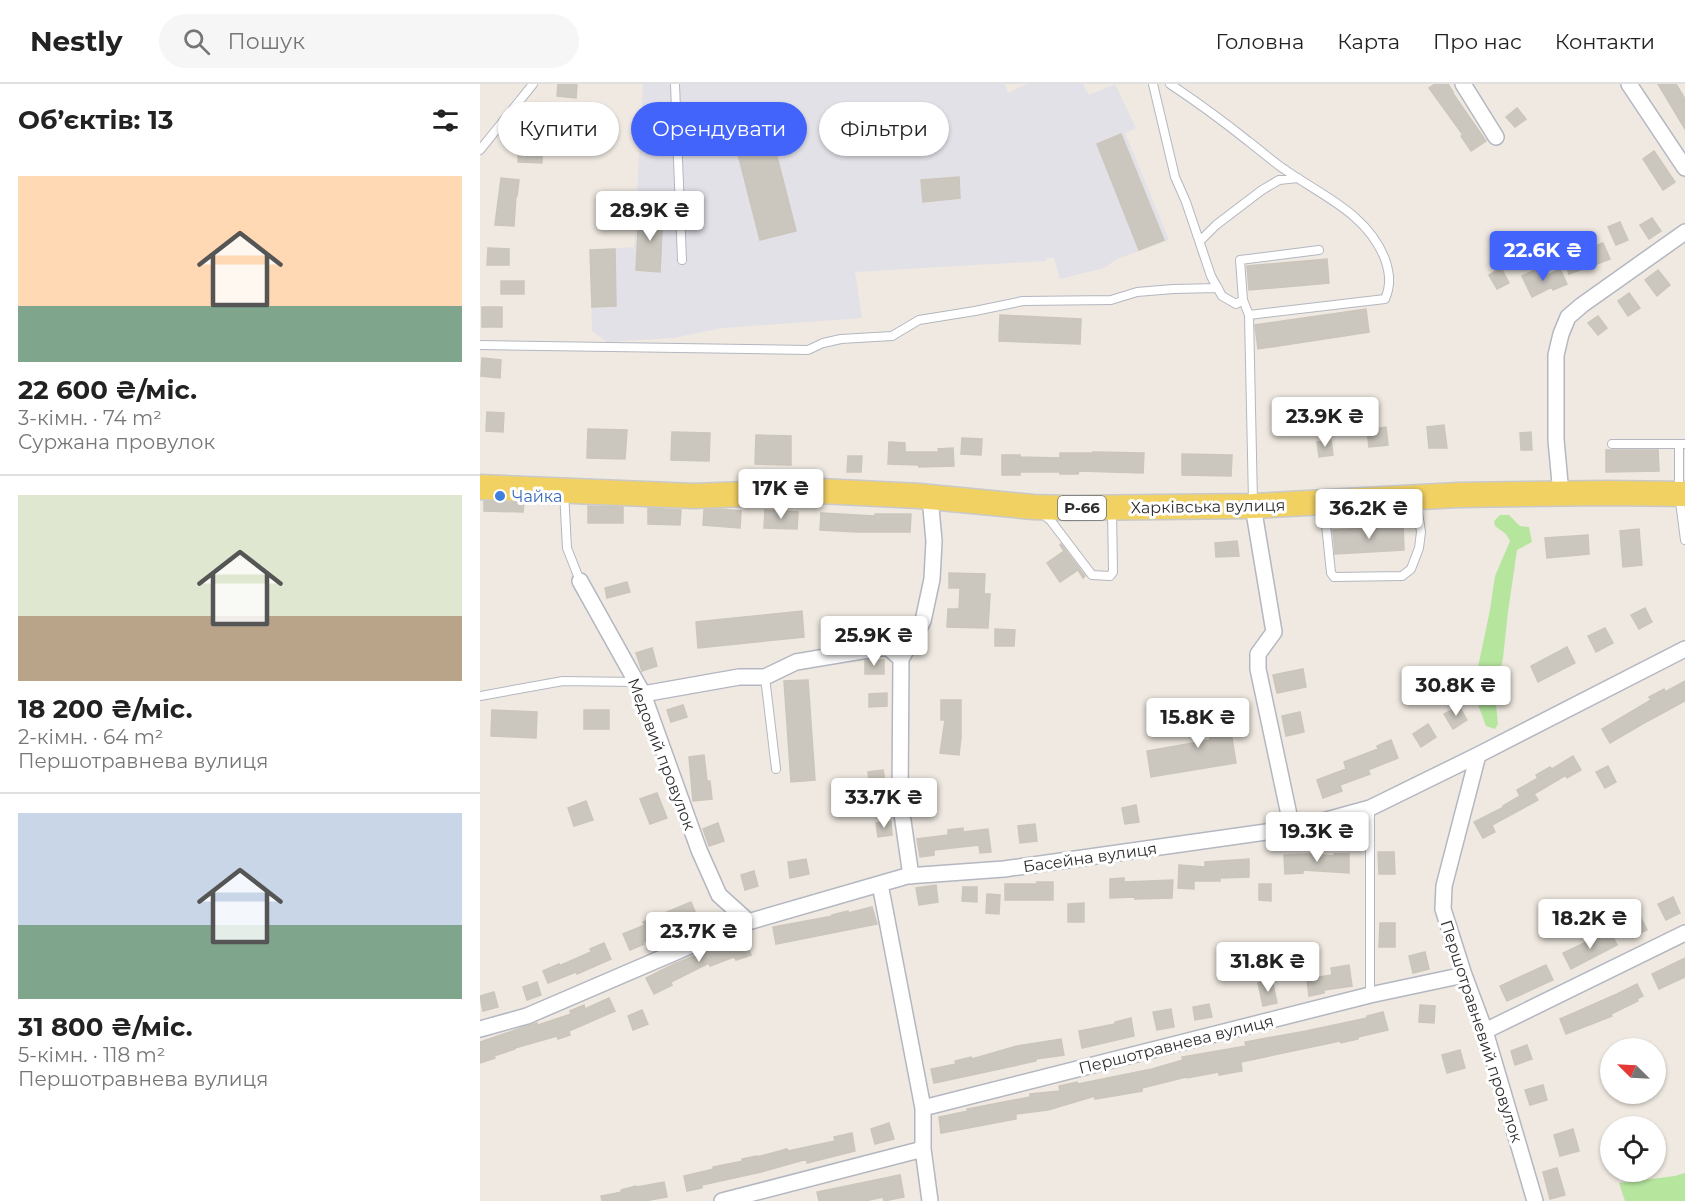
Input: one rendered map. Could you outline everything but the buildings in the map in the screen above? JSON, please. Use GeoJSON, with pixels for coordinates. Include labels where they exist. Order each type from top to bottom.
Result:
{"type":"FeatureCollection","features":[{"type":"Feature","properties":{"kind":"main road","name":"Харківська вулиця"},"geometry":{"type":"LineString","coordinates":[[480,487],[694,496],[820,491],[930,497],[1033,507],[1112,508],[1253,506],[1458,495],[1682,494]]}},
{"type":"Feature","properties":{"kind":"street"},"geometry":{"type":"LineString","coordinates":[[1463,84],[1497,137]]}},
{"type":"Feature","properties":{"kind":"street"},"geometry":{"type":"LineString","coordinates":[[1629,84],[1685,168]]}},
{"type":"Feature","properties":{"kind":"street"},"geometry":{"type":"LineString","coordinates":[[1561,494],[1556,440],[1557,356],[1561,334],[1568,317],[1685,232]]}},
{"type":"Feature","properties":{"kind":"street"},"geometry":{"type":"LineString","coordinates":[[910,876],[900,800],[901,659],[923,621],[932,579],[934,541],[930,497]]}},
{"type":"Feature","properties":{"kind":"street"},"geometry":{"type":"LineString","coordinates":[[1253,506],[1274,632],[1258,654],[1258,669],[1292,829]]}},
{"type":"Feature","properties":{"kind":"street","name":"Медовий провулок"},"geometry":{"type":"LineString","coordinates":[[580,581],[639,688],[699,850],[719,895],[749,921]]}},
{"type":"Feature","properties":{"kind":"street"},"geometry":{"type":"LineString","coordinates":[[639,688],[740,677],[765,677],[796,662],[880,648],[889,648],[901,659]]}},
{"type":"Feature","properties":{"kind":"street","name":"Басейна вулиця"},"geometry":{"type":"LineString","coordinates":[[480,1029],[527,1016],[749,921],[910,876],[1004,869],[1292,829],[1370,808],[1685,649]]}},
{"type":"Feature","properties":{"kind":"street","name":"Першотравневий провулок"},"geometry":{"type":"LineString","coordinates":[[1478,755],[1444,886],[1443,909],[1485,1031],[1535,1201]]}},
{"type":"Feature","properties":{"kind":"street"},"geometry":{"type":"LineString","coordinates":[[880,884],[923,1108],[923,1149],[930,1201]]}},
{"type":"Feature","properties":{"kind":"street"},"geometry":{"type":"LineString","coordinates":[[1485,1031],[1685,933]]}},
{"type":"Feature","properties":{"kind":"street","name":"Першотравнева вулиця"},"geometry":{"type":"LineString","coordinates":[[923,1108],[1370,995],[1464,975]]}},
{"type":"Feature","properties":{"kind":"street"},"geometry":{"type":"LineString","coordinates":[[722,1201],[923,1149]]}},
{"type":"Feature","properties":{"kind":"lane"},"geometry":{"type":"LineString","coordinates":[[480,150],[534,84]]}},
{"type":"Feature","properties":{"kind":"lane"},"geometry":{"type":"LineString","coordinates":[[675,84],[682,260]]}},
{"type":"Feature","properties":{"kind":"lane"},"geometry":{"type":"LineString","coordinates":[[1153,84],[1175,177],[1211,276],[1222,296],[1236,304],[1243,300]]}},
{"type":"Feature","properties":{"kind":"lane"},"geometry":{"type":"LineString","coordinates":[[1170,84],[1285,170],[1319,190],[1366,227],[1379,244],[1389,271],[1390,287],[1385,299],[1249,315]]}},
{"type":"Feature","properties":{"kind":"lane"},"geometry":{"type":"LineString","coordinates":[[1200,241],[1216,225],[1262,190],[1279,180],[1298,178]]}},
{"type":"Feature","properties":{"kind":"lane"},"geometry":{"type":"LineString","coordinates":[[1253,506],[1249,315],[1243,300],[1240,260],[1319,250]]}},
{"type":"Feature","properties":{"kind":"lane"},"geometry":{"type":"LineString","coordinates":[[480,345],[808,350],[841,339],[892,336],[919,320],[1023,301],[1111,300],[1137,292],[1218,288]]}},
{"type":"Feature","properties":{"kind":"lane"},"geometry":{"type":"LineString","coordinates":[[1612,444],[1682,444],[1685,540]]}},
{"type":"Feature","properties":{"kind":"lane"},"geometry":{"type":"LineString","coordinates":[[564,490],[567,548],[580,581]]}},
{"type":"Feature","properties":{"kind":"lane"},"geometry":{"type":"LineString","coordinates":[[1324,502],[1331,573],[1334,577],[1402,576],[1411,569],[1419,548],[1421,532],[1416,498]]}},
{"type":"Feature","properties":{"kind":"lane"},"geometry":{"type":"LineString","coordinates":[[1033,507],[1051,521],[1092,575],[1110,576],[1113,572],[1112,508]]}},
{"type":"Feature","properties":{"kind":"lane"},"geometry":{"type":"LineString","coordinates":[[765,677],[776,769]]}},
{"type":"Feature","properties":{"kind":"lane"},"geometry":{"type":"LineString","coordinates":[[480,696],[563,681],[639,688]]}},
{"type":"Feature","properties":{"kind":"lane"},"geometry":{"type":"LineString","coordinates":[[1370,808],[1370,995]]}},
{"type":"Feature","properties":{"kind":"shaded area"},"geometry":{"type":"Polygon","coordinates":[[[643,84],[1005,84],[1008,93],[1027,84],[1083,84],[1089,95],[1115,84],[1136,128],[1125,133],[1169,240],[1117,259],[1104,268],[1060,279],[1054,258],[1046,258],[1046,261],[855,272],[862,318],[723,328],[673,338],[607,342],[592,331],[590,250],[634,247],[639,156],[807,156],[807,102],[642,102],[643,84]]]}},
{"type":"Feature","properties":{"kind":"green space"},"geometry":{"type":"Polygon","coordinates":[[[1500,515],[1509,515],[1520,526],[1529,527],[1532,542],[1517,550],[1503,658],[1495,695],[1498,724],[1495,729],[1486,726],[1473,691],[1495,576],[1510,541],[1506,534],[1495,526],[1494,521],[1500,515]]]}},
{"type":"Feature","properties":{"kind":"green space"},"geometry":{"type":"Polygon","coordinates":[[[1685,1173],[1685,1201],[1625,1201],[1619,1183],[1666,1182],[1666,1177],[1685,1173]]]}},
{"type":"Feature","properties":{"kind":"place","name":"Чайка"},"geometry":{"type":"Point","coordinates":[500,496]}}]}
